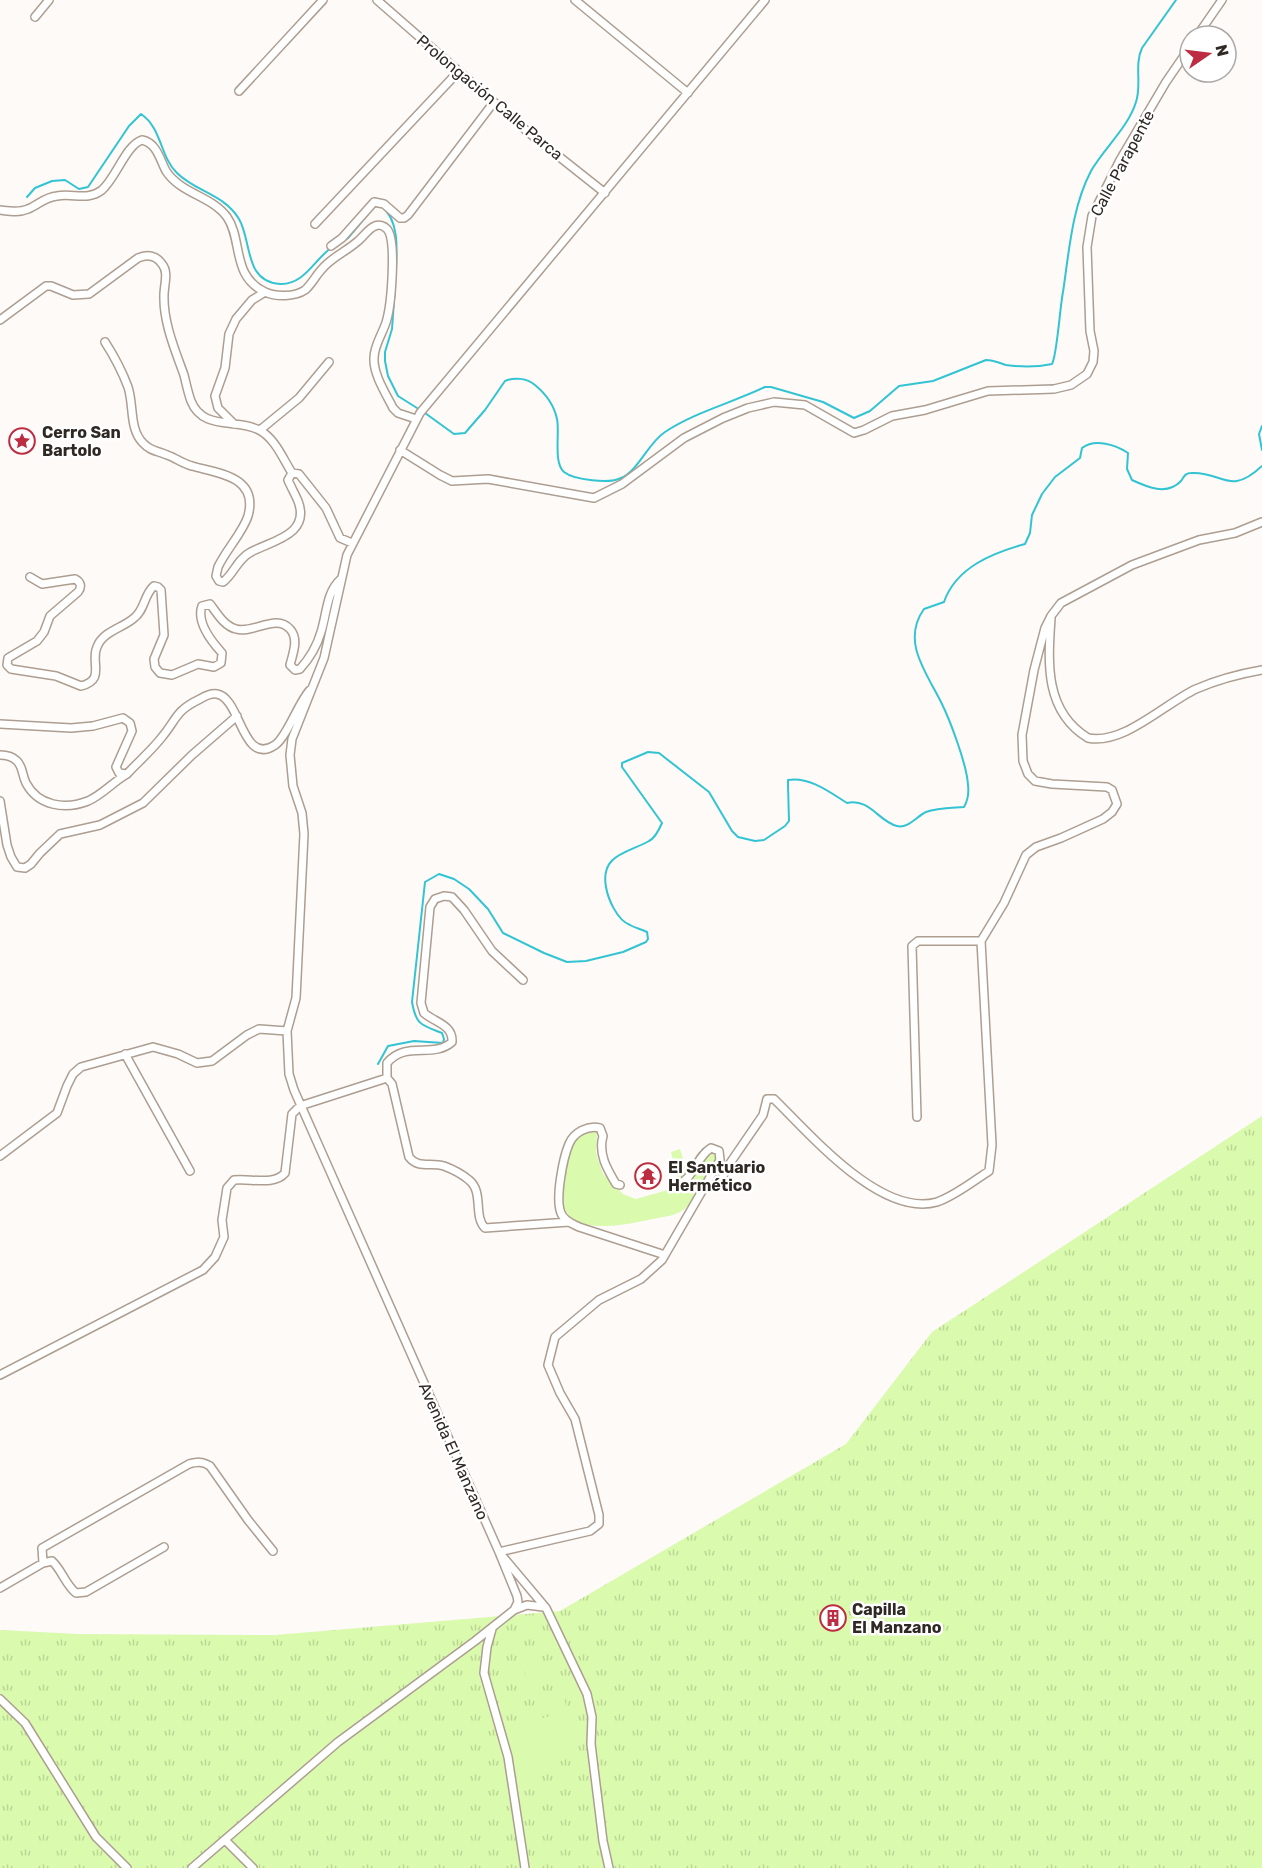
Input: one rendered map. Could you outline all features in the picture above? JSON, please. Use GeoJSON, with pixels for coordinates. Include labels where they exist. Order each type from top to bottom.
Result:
{"type":"FeatureCollection","features":[{"type":"Feature","properties":{"kind":"street"},"geometry":{"type":"LineString","coordinates":[[35,17],[49,0]]}},
{"type":"Feature","properties":{"kind":"street"},"geometry":{"type":"LineString","coordinates":[[239,92],[322,0]]}},
{"type":"Feature","properties":{"kind":"street","name":"Prolongación Calle Parca"},"geometry":{"type":"LineString","coordinates":[[377,0],[458,72],[605,193]]}},
{"type":"Feature","properties":{"kind":"street"},"geometry":{"type":"LineString","coordinates":[[575,0],[688,93]]}},
{"type":"Feature","properties":{"kind":"street"},"geometry":{"type":"LineString","coordinates":[[0,755],[8,755],[16,759],[26,783],[33,792],[44,801],[57,805],[78,804],[92,799],[127,774],[163,736],[175,716],[188,704],[209,694],[220,694],[230,703],[249,741],[256,746],[270,747],[278,743],[307,694],[316,684],[332,624],[340,579],[352,543],[416,419],[765,0]]}},
{"type":"Feature","properties":{"kind":"street"},"geometry":{"type":"LineString","coordinates":[[1205,24],[1222,0]]}},
{"type":"Feature","properties":{"kind":"street","name":"Calle Parapente"},"geometry":{"type":"LineString","coordinates":[[400,450],[440,476],[452,480],[488,479],[594,498],[639,473],[684,438],[723,417],[748,408],[774,402],[805,405],[854,433],[892,416],[925,410],[988,391],[1042,391],[1071,385],[1087,374],[1094,362],[1090,332],[1087,247],[1092,216],[1120,160],[1178,64]]}},
{"type":"Feature","properties":{"kind":"street"},"geometry":{"type":"LineString","coordinates":[[315,224],[458,72]]}},
{"type":"Feature","properties":{"kind":"street"},"geometry":{"type":"LineString","coordinates":[[331,246],[342,238],[374,202],[384,204],[400,218],[408,215],[494,102]]}},
{"type":"Feature","properties":{"kind":"street"},"geometry":{"type":"LineString","coordinates":[[0,210],[22,211],[44,199],[56,196],[93,195],[106,186],[136,142],[146,141],[151,144],[175,182],[215,206],[228,218],[241,264],[255,285],[265,292],[287,295],[305,290],[334,257],[349,249],[373,227],[384,226],[389,231],[393,250],[390,302],[387,320],[375,351],[374,364],[393,408],[398,413],[416,419]]}},
{"type":"Feature","properties":{"kind":"street"},"geometry":{"type":"LineString","coordinates":[[0,320],[43,287],[51,286],[68,294],[84,295],[138,258],[146,255],[161,261],[165,268],[164,297],[174,349],[193,405],[207,419],[216,423],[234,424],[260,430],[270,438],[292,473],[300,476],[326,508],[339,538],[352,543]]}},
{"type":"Feature","properties":{"kind":"street"},"geometry":{"type":"LineString","coordinates":[[234,424],[218,408],[215,396],[225,368],[229,334],[236,319],[252,300],[265,292]]}},
{"type":"Feature","properties":{"kind":"street"},"geometry":{"type":"LineString","coordinates":[[105,342],[128,388],[136,432],[141,441],[149,449],[169,455],[189,466],[232,476],[241,483],[246,493],[249,504],[247,517],[218,567],[216,576],[219,582],[226,580],[234,566],[250,552],[282,538],[295,528],[300,513],[298,501],[288,480],[292,473]]}},
{"type":"Feature","properties":{"kind":"street"},"geometry":{"type":"LineString","coordinates":[[260,430],[299,398],[329,362]]}},
{"type":"Feature","properties":{"kind":"street"},"geometry":{"type":"LineString","coordinates":[[722,1179],[726,1169],[763,1115],[767,1099],[774,1099],[850,1173],[893,1199],[917,1204],[937,1202],[989,1171],[992,1145],[981,941],[1007,897],[1026,855],[1036,847],[1103,819],[1112,812],[1117,804],[1113,790],[1107,787],[1035,782],[1028,774],[1023,761],[1022,735],[1034,670],[1045,628],[1061,603],[1132,565],[1199,540],[1235,533],[1262,522]]}},
{"type":"Feature","properties":{"kind":"street"},"geometry":{"type":"LineString","coordinates":[[30,578],[42,584],[75,579],[79,582],[80,588],[50,616],[41,637],[32,645],[8,658],[7,665],[11,669],[56,676],[81,686],[91,682],[95,676],[95,655],[99,642],[105,635],[138,615],[150,589],[154,586],[161,590],[165,627],[154,659],[155,667],[160,673],[172,675],[198,664],[214,667],[221,663],[222,653],[208,636],[200,611],[207,603],[227,625],[235,629],[248,630],[275,623],[288,627],[295,642],[290,665],[295,670],[300,669],[313,652],[321,634],[331,590],[340,579]]}},
{"type":"Feature","properties":{"kind":"street"},"geometry":{"type":"LineString","coordinates":[[1051,616],[1048,662],[1053,690],[1070,723],[1088,738],[1106,738],[1145,721],[1194,690],[1236,675],[1262,670]]}},
{"type":"Feature","properties":{"kind":"street","name":"Avenida El Manzano"},"geometry":{"type":"LineString","coordinates":[[316,684],[292,739],[290,755],[293,786],[302,813],[304,834],[296,998],[287,1031],[290,1074],[300,1106],[499,1552],[546,1608],[587,1694],[592,1717],[591,1744],[603,1841],[609,1868]]}},
{"type":"Feature","properties":{"kind":"street"},"geometry":{"type":"LineString","coordinates":[[0,801],[11,857],[17,867],[25,868],[60,834],[100,825],[143,803],[192,755],[237,716]]}},
{"type":"Feature","properties":{"kind":"street"},"geometry":{"type":"LineString","coordinates":[[0,724],[71,728],[104,724],[120,718],[126,719],[132,731],[116,767],[119,773],[127,774]]}},
{"type":"Feature","properties":{"kind":"street"},"geometry":{"type":"LineString","coordinates":[[523,980],[492,951],[464,910],[452,897],[435,898],[430,907],[421,1003],[424,1013],[448,1028],[452,1034],[452,1042],[446,1048],[400,1052],[387,1063],[387,1078],[392,1084],[409,1157],[413,1162],[423,1165],[442,1165],[471,1181],[477,1192],[481,1224],[485,1228],[569,1222],[665,1255]]}},
{"type":"Feature","properties":{"kind":"street"},"geometry":{"type":"LineString","coordinates":[[917,1117],[912,946],[918,941],[981,941]]}},
{"type":"Feature","properties":{"kind":"street"},"geometry":{"type":"LineString","coordinates":[[0,1156],[57,1113],[66,1086],[73,1074],[81,1067],[153,1047],[178,1054],[196,1063],[212,1061],[247,1035],[260,1029],[287,1031]]}},
{"type":"Feature","properties":{"kind":"street"},"geometry":{"type":"LineString","coordinates":[[125,1054],[190,1171]]}},
{"type":"Feature","properties":{"kind":"street"},"geometry":{"type":"LineString","coordinates":[[0,1375],[203,1270],[215,1257],[224,1237],[222,1220],[227,1188],[234,1180],[280,1178],[285,1173],[292,1114],[300,1106],[387,1078]]}},
{"type":"Feature","properties":{"kind":"street"},"geometry":{"type":"LineString","coordinates":[[569,1222],[562,1215],[558,1197],[570,1142],[577,1134],[593,1126],[600,1128],[603,1137],[602,1156],[616,1184],[620,1185]]}},
{"type":"Feature","properties":{"kind":"street"},"geometry":{"type":"LineString","coordinates":[[192,1868],[338,1742],[492,1629],[514,1610],[518,1602],[517,1596],[499,1552],[590,1531],[599,1524],[599,1515],[575,1419],[548,1365],[550,1351],[555,1337],[581,1315],[599,1300],[641,1279],[665,1255],[720,1160],[719,1151],[711,1148],[705,1152],[686,1182],[675,1187]]}},
{"type":"Feature","properties":{"kind":"street"},"geometry":{"type":"LineString","coordinates":[[43,1563],[42,1548],[51,1541],[189,1464],[198,1462],[210,1466],[273,1551]]}},
{"type":"Feature","properties":{"kind":"street"},"geometry":{"type":"LineString","coordinates":[[0,1588],[43,1563],[52,1561],[76,1593],[86,1592],[164,1547]]}},
{"type":"Feature","properties":{"kind":"street"},"geometry":{"type":"LineString","coordinates":[[514,1610],[533,1604],[546,1608]]}},
{"type":"Feature","properties":{"kind":"street"},"geometry":{"type":"LineString","coordinates":[[492,1629],[484,1673],[508,1757],[525,1868]]}},
{"type":"Feature","properties":{"kind":"street"},"geometry":{"type":"LineString","coordinates":[[474,1641],[487,1647]]}},
{"type":"Feature","properties":{"kind":"street"},"geometry":{"type":"LineString","coordinates":[[0,1699],[25,1723],[96,1837],[127,1868]]}},
{"type":"Feature","properties":{"kind":"street"},"geometry":{"type":"LineString","coordinates":[[225,1840],[254,1868]]}},
{"type":"Feature","properties":{"kind":"green space"},"geometry":{"type":"Polygon","coordinates":[[[1262,1116],[1262,1868],[0,1868],[0,1630],[78,1634],[275,1635],[560,1611],[846,1444],[932,1332],[1262,1116]]]}},
{"type":"Feature","properties":{"kind":"green space"},"geometry":{"type":"Polygon","coordinates":[[[589,1129],[597,1131],[596,1153],[603,1174],[623,1194],[636,1199],[685,1185],[706,1156],[712,1153],[716,1159],[697,1194],[688,1206],[675,1214],[612,1226],[586,1224],[567,1213],[562,1202],[561,1188],[573,1143],[589,1129]]]}},
{"type":"Feature","properties":{"kind":"green space"},"geometry":{"type":"Polygon","coordinates":[[[680,1149],[687,1172],[683,1178],[678,1180],[671,1152],[680,1149]]]}},
{"type":"Feature","properties":{"kind":"green space"},"geometry":{"type":"Polygon","coordinates":[[[554,1659],[561,1676],[530,1688],[524,1670],[554,1659]]]}},
{"type":"Feature","properties":{"kind":"green space"},"geometry":{"type":"Polygon","coordinates":[[[563,1694],[566,1705],[545,1711],[542,1700],[563,1694]]]}},
{"type":"Feature","properties":{"kind":"green space"},"geometry":{"type":"Polygon","coordinates":[[[566,1712],[577,1756],[515,1772],[504,1728],[566,1712]]]}},
{"type":"Feature","properties":{"kind":"waterway"},"geometry":{"type":"LineString","coordinates":[[425,413],[454,434],[465,433],[485,410],[505,381],[516,379],[528,381],[543,392],[554,409],[558,425],[559,462],[564,472],[584,479],[609,481],[621,478],[633,469],[653,443],[665,432],[701,413],[765,387],[823,402],[854,418],[870,411],[899,386],[933,381],[986,360],[1017,366],[1052,364],[1069,246],[1079,199],[1091,171],[1122,129],[1136,102],[1142,48],[1176,0]]}},
{"type":"Feature","properties":{"kind":"waterway"},"geometry":{"type":"LineString","coordinates":[[27,197],[35,188],[52,181],[65,180],[79,189],[88,187],[129,126],[141,114],[153,127],[167,159],[177,173],[193,185],[218,198],[233,211],[243,228],[255,268],[268,282],[280,284],[296,280],[331,248]]}},
{"type":"Feature","properties":{"kind":"waterway"},"geometry":{"type":"LineString","coordinates":[[372,209],[375,206],[382,207],[392,219],[396,235],[396,269]]}},
{"type":"Feature","properties":{"kind":"waterway"},"geometry":{"type":"LineString","coordinates":[[341,243],[368,214]]}},
{"type":"Feature","properties":{"kind":"waterway"},"geometry":{"type":"LineString","coordinates":[[395,287],[392,329],[385,352],[385,361],[388,376],[398,396],[417,408]]}},
{"type":"Feature","properties":{"kind":"waterway"},"geometry":{"type":"LineString","coordinates":[[1262,426],[1259,434],[1262,450]]}},
{"type":"Feature","properties":{"kind":"waterway"},"geometry":{"type":"LineString","coordinates":[[378,1064],[388,1046],[414,1041],[443,1043],[442,1033],[424,1026],[418,1020],[412,1002],[425,882],[439,874],[454,879],[469,889],[488,909],[503,933],[567,962],[586,961],[623,952],[648,939],[647,932],[625,922],[617,914],[609,897],[605,876],[611,861],[651,840],[662,823],[622,767],[622,763],[648,752],[659,753],[709,792],[732,831],[738,837],[755,841],[764,840],[789,821],[788,780],[804,780],[827,790],[847,803],[862,804],[897,826],[905,826],[930,811],[964,807],[968,788],[961,755],[949,720],[923,668],[915,645],[915,633],[924,609],[944,602],[957,579],[977,563],[1025,544],[1030,533],[1032,515],[1042,494],[1055,477],[1080,458],[1082,448],[1087,445],[1105,444],[1118,447],[1128,453],[1127,469],[1132,480],[1157,489],[1175,486],[1189,473],[1202,473],[1233,481],[1241,480],[1262,466]]}},
{"type":"Feature","properties":{"kind":"place","name":"Cerro San Bartolo"},"geometry":{"type":"Point","coordinates":[22,441]}},
{"type":"Feature","properties":{"kind":"place","name":"El Santuario Hermético"},"geometry":{"type":"Point","coordinates":[648,1176]}},
{"type":"Feature","properties":{"kind":"place","name":"Capilla El Manzano"},"geometry":{"type":"Point","coordinates":[833,1618]}}]}
